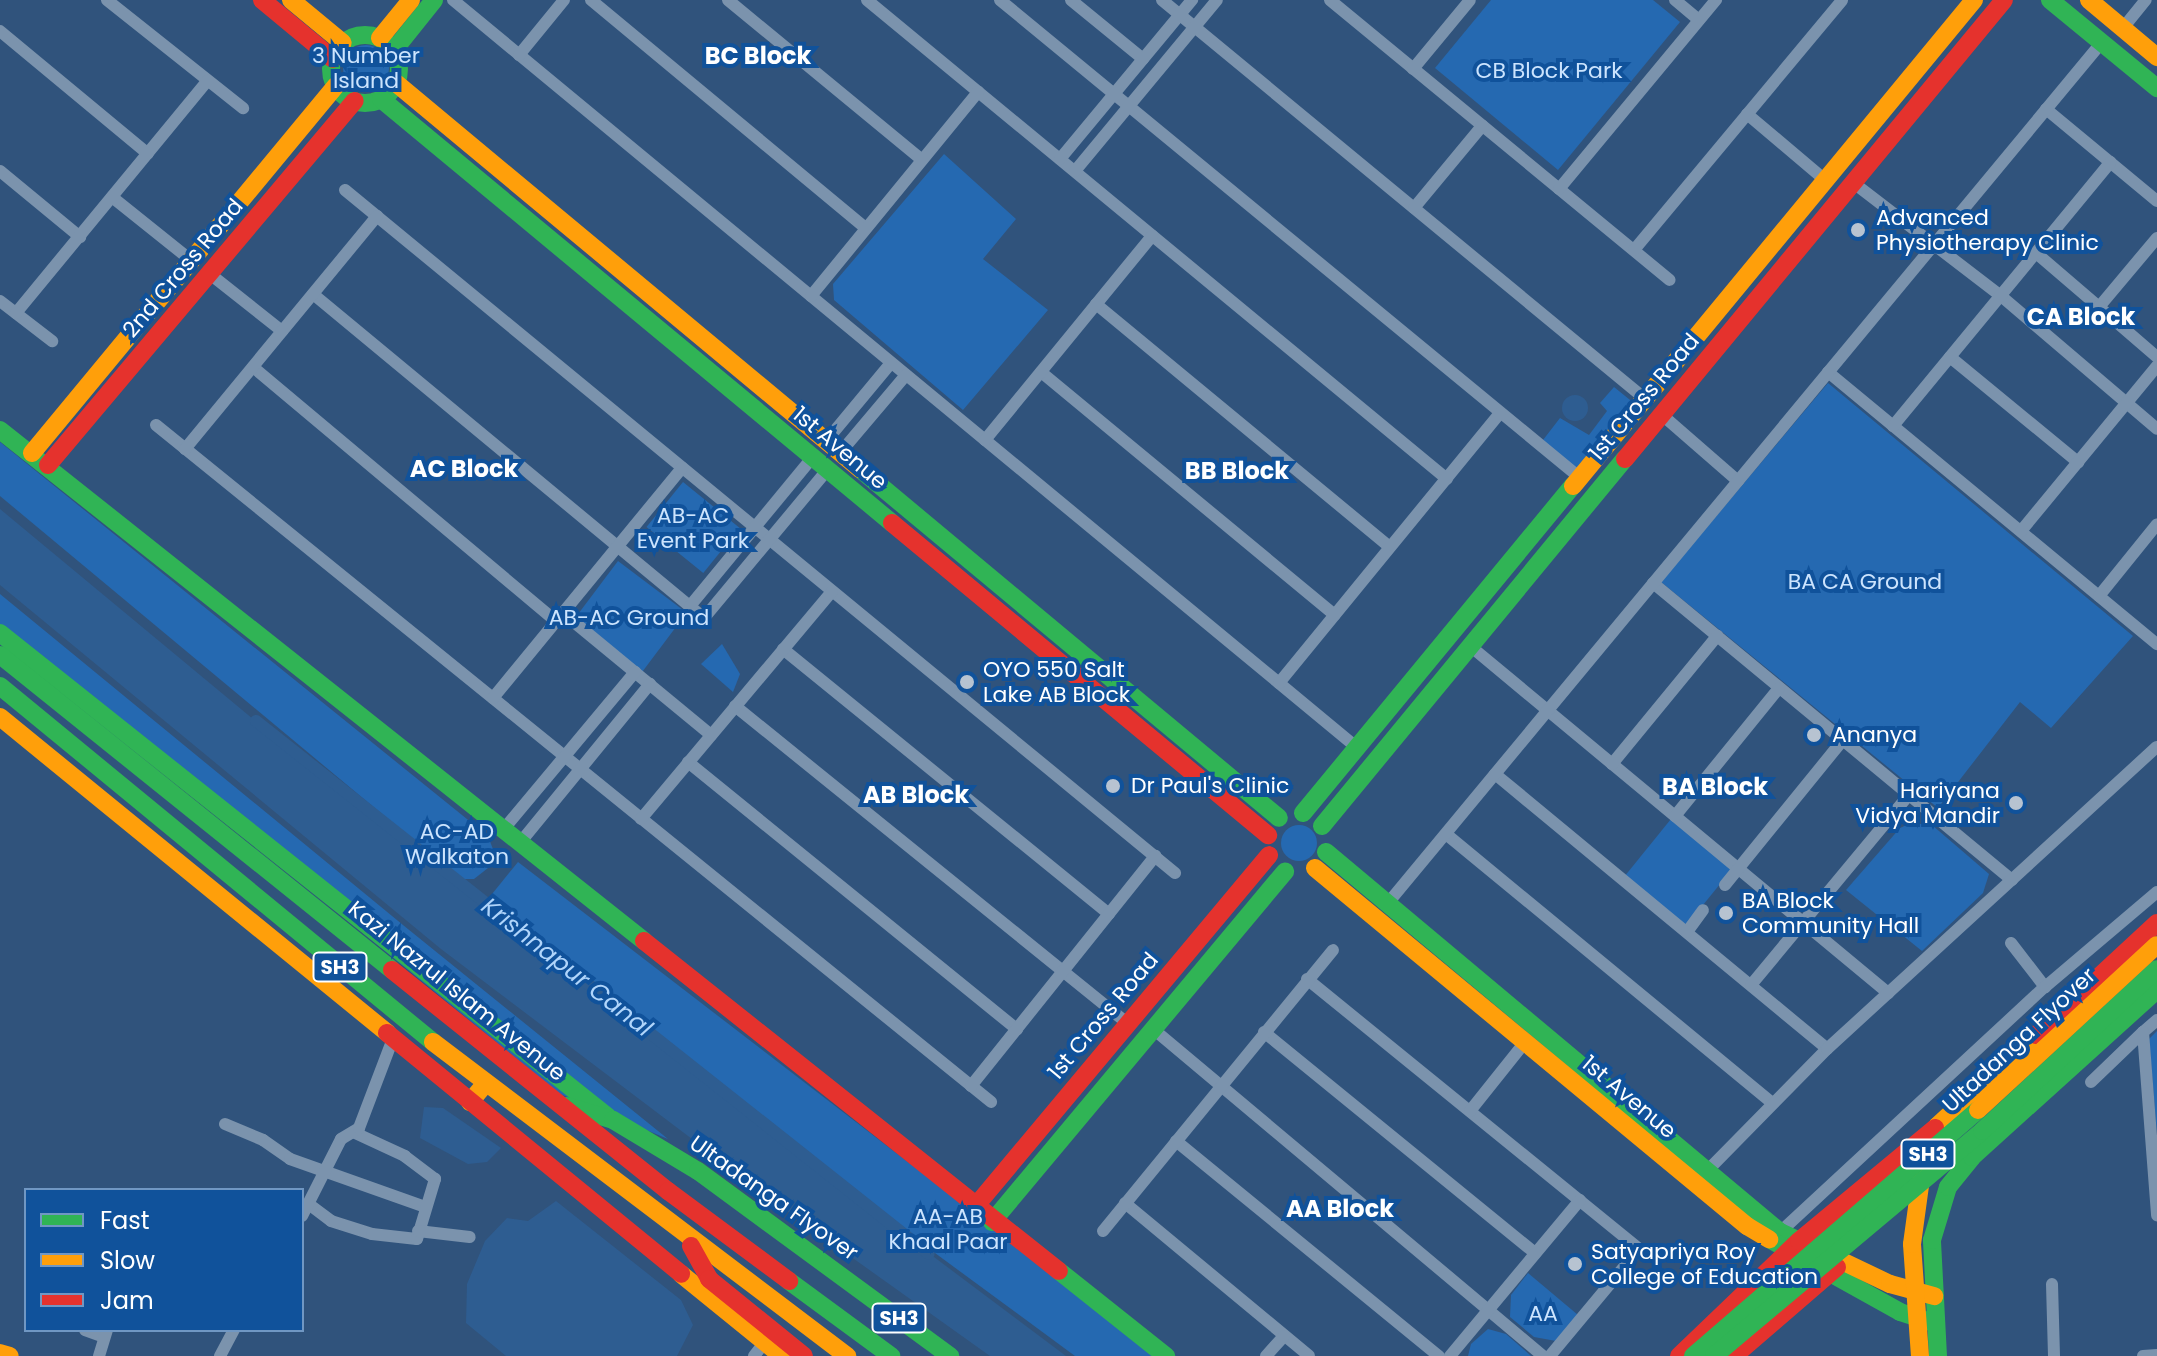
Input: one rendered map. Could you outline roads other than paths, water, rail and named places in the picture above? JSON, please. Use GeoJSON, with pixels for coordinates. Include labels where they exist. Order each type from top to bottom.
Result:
{"type":"FeatureCollection","features":[{"type":"Feature","properties":{"kind":"main road"},"geometry":{"type":"LineString","coordinates":[[262,0],[338,51]]}},
{"type":"Feature","properties":{"kind":"main road"},"geometry":{"type":"LineString","coordinates":[[291,0],[338,51]]}},
{"type":"Feature","properties":{"kind":"main road"},"geometry":{"type":"LineString","coordinates":[[387,44],[411,0]]}},
{"type":"Feature","properties":{"kind":"main road"},"geometry":{"type":"LineString","coordinates":[[387,44],[434,0]]}},
{"type":"Feature","properties":{"kind":"main road","name":"1st Cross Road"},"geometry":{"type":"LineString","coordinates":[[1303,813],[1355,746],[1974,0]]}},
{"type":"Feature","properties":{"kind":"main road","name":"1st Cross Road"},"geometry":{"type":"LineString","coordinates":[[1322,826],[2004,0]]}},
{"type":"Feature","properties":{"kind":"main road"},"geometry":{"type":"LineString","coordinates":[[2050,0],[2157,88]]}},
{"type":"Feature","properties":{"kind":"main road"},"geometry":{"type":"LineString","coordinates":[[2089,0],[2157,57]]}},
{"type":"Feature","properties":{"kind":"main road"},"geometry":{"type":"LineString","coordinates":[[32,453],[336,86],[338,51],[354,36],[387,44],[399,66],[396,83],[381,99],[354,101],[336,86]]}},
{"type":"Feature","properties":{"kind":"main road","name":"1st Avenue"},"geometry":{"type":"LineString","coordinates":[[396,83],[1279,818]]}},
{"type":"Feature","properties":{"kind":"main road","name":"1st Avenue"},"geometry":{"type":"LineString","coordinates":[[381,99],[1268,835]]}},
{"type":"Feature","properties":{"kind":"main road","name":"2nd Cross Road"},"geometry":{"type":"LineString","coordinates":[[48,465],[354,101]]}},
{"type":"Feature","properties":{"kind":"main road"},"geometry":{"type":"LineString","coordinates":[[1891,101],[1909,115]]}},
{"type":"Feature","properties":{"kind":"main road"},"geometry":{"type":"LineString","coordinates":[[511,206],[524,189]]}},
{"type":"Feature","properties":{"kind":"main road"},"geometry":{"type":"LineString","coordinates":[[227,217],[245,232]]}},
{"type":"Feature","properties":{"kind":"main road"},"geometry":{"type":"LineString","coordinates":[[143,318],[160,333]]}},
{"type":"Feature","properties":{"kind":"main road"},"geometry":{"type":"LineString","coordinates":[[0,430],[48,465],[974,1208],[1166,1356]]}},
{"type":"Feature","properties":{"kind":"main road"},"geometry":{"type":"LineString","coordinates":[[890,521],[904,506]]}},
{"type":"Feature","properties":{"kind":"main road"},"geometry":{"type":"LineString","coordinates":[[1530,536],[1548,550]]}},
{"type":"Feature","properties":{"kind":"main road","name":"Kazi Nazrul Islam Avenue"},"geometry":{"type":"LineString","coordinates":[[0,633],[613,1120]]}},
{"type":"Feature","properties":{"kind":"main road","name":"Kazi Nazrul Islam Avenue"},"geometry":{"type":"LineString","coordinates":[[0,655],[556,1103],[891,1356]]}},
{"type":"Feature","properties":{"kind":"main road","name":"SH3"},"geometry":{"type":"LineString","coordinates":[[0,686],[485,1084],[687,1239],[709,1279],[804,1356]]}},
{"type":"Feature","properties":{"kind":"main road"},"geometry":{"type":"LineString","coordinates":[[1108,703],[1121,687]]}},
{"type":"Feature","properties":{"kind":"main road"},"geometry":{"type":"LineString","coordinates":[[0,717],[470,1102],[760,1349],[782,1356]]}},
{"type":"Feature","properties":{"kind":"main road"},"geometry":{"type":"LineString","coordinates":[[1303,813],[1322,826],[1321,860],[1301,874],[1285,871],[1269,855],[1268,835],[1279,818],[1303,813]]}},
{"type":"Feature","properties":{"kind":"main road","name":"1st Cross Road"},"geometry":{"type":"LineString","coordinates":[[974,1208],[1269,855]]}},
{"type":"Feature","properties":{"kind":"main road"},"geometry":{"type":"LineString","coordinates":[[1321,860],[1388,903],[1447,965],[1708,1170],[1793,1247],[1836,1268],[1915,1319],[1936,1324]]}},
{"type":"Feature","properties":{"kind":"main road","name":"1st Avenue"},"geometry":{"type":"LineString","coordinates":[[1321,860],[1447,965],[1525,1042],[1747,1226],[1793,1247]]}},
{"type":"Feature","properties":{"kind":"main road"},"geometry":{"type":"LineString","coordinates":[[992,1222],[1285,871]]}},
{"type":"Feature","properties":{"kind":"main road"},"geometry":{"type":"LineString","coordinates":[[1679,1356],[1793,1247],[1937,1126],[2157,923]]}},
{"type":"Feature","properties":{"kind":"main road","name":"Ultadanga Flyover"},"geometry":{"type":"LineString","coordinates":[[1693,1356],[1974,1114],[2157,945]]}},
{"type":"Feature","properties":{"kind":"main road","name":"Ultadanga Flyover"},"geometry":{"type":"LineString","coordinates":[[1714,1356],[1982,1131],[2157,969]]}},
{"type":"Feature","properties":{"kind":"main road"},"geometry":{"type":"LineString","coordinates":[[1938,1356],[1934,1296],[1935,1217],[1958,1172],[2157,990]]}},
{"type":"Feature","properties":{"kind":"main road"},"geometry":{"type":"LineString","coordinates":[[1089,1069],[1105,1083]]}},
{"type":"Feature","properties":{"kind":"main road"},"geometry":{"type":"LineString","coordinates":[[470,1102],[485,1084]]}},
{"type":"Feature","properties":{"kind":"main road","name":"Ultadanga Flyover"},"geometry":{"type":"LineString","coordinates":[[556,1103],[613,1120],[698,1171],[950,1356]]}},
{"type":"Feature","properties":{"kind":"main road"},"geometry":{"type":"LineString","coordinates":[[1920,1356],[1913,1291],[1916,1209],[1937,1126]]}},
{"type":"Feature","properties":{"kind":"main road"},"geometry":{"type":"LineString","coordinates":[[687,1239],[847,1356]]}},
{"type":"Feature","properties":{"kind":"main road"},"geometry":{"type":"LineString","coordinates":[[1836,1268],[1934,1296]]}},
{"type":"Feature","properties":{"kind":"main road"},"geometry":{"type":"LineString","coordinates":[[1734,1356],[1836,1268]]}},
{"type":"Feature","properties":{"kind":"main road"},"geometry":{"type":"LineString","coordinates":[[0,1353],[10,1356]]}},
{"type":"Feature","properties":{"kind":"street"},"geometry":{"type":"LineString","coordinates":[[107,0],[243,108]]}},
{"type":"Feature","properties":{"kind":"street"},"geometry":{"type":"LineString","coordinates":[[453,0],[1355,746]]}},
{"type":"Feature","properties":{"kind":"street"},"geometry":{"type":"LineString","coordinates":[[519,55],[564,0]]}},
{"type":"Feature","properties":{"kind":"street"},"geometry":{"type":"LineString","coordinates":[[591,0],[866,228]]}},
{"type":"Feature","properties":{"kind":"street"},"geometry":{"type":"LineString","coordinates":[[728,0],[922,160]]}},
{"type":"Feature","properties":{"kind":"street"},"geometry":{"type":"LineString","coordinates":[[867,0],[1447,479]]}},
{"type":"Feature","properties":{"kind":"street"},"geometry":{"type":"LineString","coordinates":[[1000,0],[1579,477]]}},
{"type":"Feature","properties":{"kind":"street"},"geometry":{"type":"LineString","coordinates":[[1071,0],[1143,59]]}},
{"type":"Feature","properties":{"kind":"street"},"geometry":{"type":"LineString","coordinates":[[1162,0],[1644,398]]}},
{"type":"Feature","properties":{"kind":"street"},"geometry":{"type":"LineString","coordinates":[[1060,159],[1192,0]]}},
{"type":"Feature","properties":{"kind":"street"},"geometry":{"type":"LineString","coordinates":[[1075,171],[1217,0]]}},
{"type":"Feature","properties":{"kind":"street"},"geometry":{"type":"LineString","coordinates":[[1413,69],[1470,0]]}},
{"type":"Feature","properties":{"kind":"street"},"geometry":{"type":"LineString","coordinates":[[1675,0],[1699,20]]}},
{"type":"Feature","properties":{"kind":"street"},"geometry":{"type":"LineString","coordinates":[[1559,189],[1716,0]]}},
{"type":"Feature","properties":{"kind":"street"},"geometry":{"type":"LineString","coordinates":[[1634,250],[1842,0]]}},
{"type":"Feature","properties":{"kind":"street"},"geometry":{"type":"LineString","coordinates":[[2123,28],[2146,0]]}},
{"type":"Feature","properties":{"kind":"street"},"geometry":{"type":"LineString","coordinates":[[1339,3],[1413,69],[1670,280]]}},
{"type":"Feature","properties":{"kind":"street"},"geometry":{"type":"LineString","coordinates":[[0,31],[148,154]]}},
{"type":"Feature","properties":{"kind":"street"},"geometry":{"type":"LineString","coordinates":[[1388,903],[2102,42]]}},
{"type":"Feature","properties":{"kind":"street"},"geometry":{"type":"LineString","coordinates":[[16,313],[207,81]]}},
{"type":"Feature","properties":{"kind":"street"},"geometry":{"type":"LineString","coordinates":[[811,296],[978,92]]}},
{"type":"Feature","properties":{"kind":"street"},"geometry":{"type":"LineString","coordinates":[[2046,109],[2157,201]]}},
{"type":"Feature","properties":{"kind":"street"},"geometry":{"type":"LineString","coordinates":[[1747,114],[1825,180]]}},
{"type":"Feature","properties":{"kind":"street"},"geometry":{"type":"LineString","coordinates":[[1414,208],[1482,126]]}},
{"type":"Feature","properties":{"kind":"street"},"geometry":{"type":"LineString","coordinates":[[1893,426],[2111,162]]}},
{"type":"Feature","properties":{"kind":"street"},"geometry":{"type":"LineString","coordinates":[[0,171],[80,237]]}},
{"type":"Feature","properties":{"kind":"street"},"geometry":{"type":"LineString","coordinates":[[1855,184],[2001,296],[2157,429]]}},
{"type":"Feature","properties":{"kind":"street"},"geometry":{"type":"LineString","coordinates":[[345,190],[1175,873]]}},
{"type":"Feature","properties":{"kind":"street"},"geometry":{"type":"LineString","coordinates":[[112,197],[192,261]]}},
{"type":"Feature","properties":{"kind":"street"},"geometry":{"type":"LineString","coordinates":[[185,449],[377,216]]}},
{"type":"Feature","properties":{"kind":"street"},"geometry":{"type":"LineString","coordinates":[[985,440],[1152,236]]}},
{"type":"Feature","properties":{"kind":"street"},"geometry":{"type":"LineString","coordinates":[[2099,307],[2157,238]]}},
{"type":"Feature","properties":{"kind":"street"},"geometry":{"type":"LineString","coordinates":[[2036,253],[2157,357]]}},
{"type":"Feature","properties":{"kind":"street"},"geometry":{"type":"LineString","coordinates":[[210,274],[282,331]]}},
{"type":"Feature","properties":{"kind":"street"},"geometry":{"type":"LineString","coordinates":[[313,294],[704,618],[770,540],[821,463]]}},
{"type":"Feature","properties":{"kind":"street"},"geometry":{"type":"LineString","coordinates":[[0,301],[52,341]]}},
{"type":"Feature","properties":{"kind":"street"},"geometry":{"type":"LineString","coordinates":[[1096,304],[1390,547]]}},
{"type":"Feature","properties":{"kind":"street"},"geometry":{"type":"LineString","coordinates":[[1950,357],[2078,462]]}},
{"type":"Feature","properties":{"kind":"street"},"geometry":{"type":"LineString","coordinates":[[834,446],[891,363]]}},
{"type":"Feature","properties":{"kind":"street"},"geometry":{"type":"LineString","coordinates":[[2021,531],[2157,366]]}},
{"type":"Feature","properties":{"kind":"street"},"geometry":{"type":"LineString","coordinates":[[253,367],[560,617],[635,672],[711,735]]}},
{"type":"Feature","properties":{"kind":"street"},"geometry":{"type":"LineString","coordinates":[[1041,372],[1335,615]]}},
{"type":"Feature","properties":{"kind":"street"},"geometry":{"type":"LineString","coordinates":[[1828,372],[2157,644]]}},
{"type":"Feature","properties":{"kind":"street"},"geometry":{"type":"LineString","coordinates":[[834,446],[906,375]]}},
{"type":"Feature","properties":{"kind":"street"},"geometry":{"type":"LineString","coordinates":[[1279,683],[1500,413]]}},
{"type":"Feature","properties":{"kind":"street"},"geometry":{"type":"LineString","coordinates":[[1661,414],[1738,481]]}},
{"type":"Feature","properties":{"kind":"street"},"geometry":{"type":"LineString","coordinates":[[156,425],[991,1102]]}},
{"type":"Feature","properties":{"kind":"street"},"geometry":{"type":"LineString","coordinates":[[690,606],[755,528],[821,463]]}},
{"type":"Feature","properties":{"kind":"street"},"geometry":{"type":"LineString","coordinates":[[493,698],[682,468]]}},
{"type":"Feature","properties":{"kind":"street"},"geometry":{"type":"LineString","coordinates":[[2099,596],[2157,524]]}},
{"type":"Feature","properties":{"kind":"street"},"geometry":{"type":"LineString","coordinates":[[1653,583],[2012,880]]}},
{"type":"Feature","properties":{"kind":"street"},"geometry":{"type":"LineString","coordinates":[[641,819],[832,591]]}},
{"type":"Feature","properties":{"kind":"street"},"geometry":{"type":"LineString","coordinates":[[1612,764],[1717,636]]}},
{"type":"Feature","properties":{"kind":"street"},"geometry":{"type":"LineString","coordinates":[[1469,645],[1888,993]]}},
{"type":"Feature","properties":{"kind":"street"},"geometry":{"type":"LineString","coordinates":[[783,649],[1109,914]]}},
{"type":"Feature","properties":{"kind":"street"},"geometry":{"type":"LineString","coordinates":[[503,830],[635,672]]}},
{"type":"Feature","properties":{"kind":"street"},"geometry":{"type":"LineString","coordinates":[[519,844],[650,684]]}},
{"type":"Feature","properties":{"kind":"street"},"geometry":{"type":"LineString","coordinates":[[1675,816],[1779,688]]}},
{"type":"Feature","properties":{"kind":"street"},"geometry":{"type":"LineString","coordinates":[[735,706],[1127,1023]]}},
{"type":"Feature","properties":{"kind":"street"},"geometry":{"type":"LineString","coordinates":[[1725,885],[1843,740]]}},
{"type":"Feature","properties":{"kind":"street"},"geometry":{"type":"LineString","coordinates":[[1708,1170],[1827,1049],[2157,747]]}},
{"type":"Feature","properties":{"kind":"street"},"geometry":{"type":"LineString","coordinates":[[688,762],[1017,1029]]}},
{"type":"Feature","properties":{"kind":"street"},"geometry":{"type":"LineString","coordinates":[[1495,774],[1827,1049]]}},
{"type":"Feature","properties":{"kind":"street"},"geometry":{"type":"LineString","coordinates":[[1751,985],[1909,795]]}},
{"type":"Feature","properties":{"kind":"street"},"geometry":{"type":"LineString","coordinates":[[1446,834],[1772,1103]]}},
{"type":"Feature","properties":{"kind":"street"},"geometry":{"type":"LineString","coordinates":[[971,1086],[1155,856]]}},
{"type":"Feature","properties":{"kind":"street"},"geometry":{"type":"LineString","coordinates":[[1780,1232],[2045,987],[2157,892]]}},
{"type":"Feature","properties":{"kind":"street"},"geometry":{"type":"LineString","coordinates":[[1687,932],[1703,910]]}},
{"type":"Feature","properties":{"kind":"street"},"geometry":{"type":"LineString","coordinates":[[2011,943],[2045,987]]}},
{"type":"Feature","properties":{"kind":"street"},"geometry":{"type":"LineString","coordinates":[[1103,1231],[1333,950]]}},
{"type":"Feature","properties":{"kind":"street"},"geometry":{"type":"LineString","coordinates":[[1307,979],[1640,1250],[1550,1356]]}},
{"type":"Feature","properties":{"kind":"street"},"geometry":{"type":"LineString","coordinates":[[2091,1082],[2157,1020]]}},
{"type":"Feature","properties":{"kind":"street"},"geometry":{"type":"LineString","coordinates":[[1152,1028],[1543,1356]]}},
{"type":"Feature","properties":{"kind":"street"},"geometry":{"type":"LineString","coordinates":[[1264,1032],[1535,1253]]}},
{"type":"Feature","properties":{"kind":"street"},"geometry":{"type":"LineString","coordinates":[[2143,1032],[2157,1215]]}},
{"type":"Feature","properties":{"kind":"street"},"geometry":{"type":"LineString","coordinates":[[304,1213],[341,1139],[359,1128],[392,1041]]}},
{"type":"Feature","properties":{"kind":"street"},"geometry":{"type":"LineString","coordinates":[[1470,1111],[1525,1042]]}},
{"type":"Feature","properties":{"kind":"street"},"geometry":{"type":"LineString","coordinates":[[225,1124],[263,1140],[290,1159],[423,1206]]}},
{"type":"Feature","properties":{"kind":"street"},"geometry":{"type":"LineString","coordinates":[[310,1205],[331,1221],[372,1234],[417,1239],[423,1206],[435,1179],[405,1156],[353,1132]]}},
{"type":"Feature","properties":{"kind":"street"},"geometry":{"type":"LineString","coordinates":[[1176,1141],[1439,1356]]}},
{"type":"Feature","properties":{"kind":"street"},"geometry":{"type":"LineString","coordinates":[[1450,1356],[1580,1200]]}},
{"type":"Feature","properties":{"kind":"street"},"geometry":{"type":"LineString","coordinates":[[1125,1203],[1309,1356]]}},
{"type":"Feature","properties":{"kind":"street"},"geometry":{"type":"LineString","coordinates":[[418,1231],[470,1237]]}},
{"type":"Feature","properties":{"kind":"street"},"geometry":{"type":"LineString","coordinates":[[2052,1284],[2054,1356]]}},
{"type":"Feature","properties":{"kind":"street"},"geometry":{"type":"LineString","coordinates":[[220,1356],[233,1332]]}},
{"type":"Feature","properties":{"kind":"street"},"geometry":{"type":"LineString","coordinates":[[99,1356],[106,1334]]}},
{"type":"Feature","properties":{"kind":"street"},"geometry":{"type":"LineString","coordinates":[[1266,1356],[1284,1336]]}},
{"type":"Feature","properties":{"kind":"street"},"geometry":{"type":"LineString","coordinates":[[2143,1356],[2157,1355]]}},
{"type":"Feature","properties":{"kind":"waterway","name":"Krishnapur Canal"},"geometry":{"type":"LineString","coordinates":[[256,721],[929,1254]]}},
{"type":"Feature","properties":{"kind":"place","name":"Advanced Physiotherapy Clinic"},"geometry":{"type":"Point","coordinates":[1858,230]}},
{"type":"Feature","properties":{"kind":"place","name":"OYO 550 Salt Lake AB Block"},"geometry":{"type":"Point","coordinates":[967,682]}},
{"type":"Feature","properties":{"kind":"place","name":"Ananya"},"geometry":{"type":"Point","coordinates":[1814,735]}},
{"type":"Feature","properties":{"kind":"place","name":"Dr Paul's Clinic"},"geometry":{"type":"Point","coordinates":[1113,786]}},
{"type":"Feature","properties":{"kind":"place","name":"Hariyana Vidya Mandir"},"geometry":{"type":"Point","coordinates":[2016,803]}},
{"type":"Feature","properties":{"kind":"place","name":"BA Block Community Hall"},"geometry":{"type":"Point","coordinates":[1726,913]}},
{"type":"Feature","properties":{"kind":"place","name":"Satyapriya Roy College of Education"},"geometry":{"type":"Point","coordinates":[1575,1264]}},
{"type":"Feature","properties":{"kind":"district","name":"BC Block"},"geometry":{"type":"Point","coordinates":[758,56]}},
{"type":"Feature","properties":{"kind":"district","name":"CA Block"},"geometry":{"type":"Point","coordinates":[2081,317]}},
{"type":"Feature","properties":{"kind":"district","name":"AC Block"},"geometry":{"type":"Point","coordinates":[464,469]}},
{"type":"Feature","properties":{"kind":"district","name":"BB Block"},"geometry":{"type":"Point","coordinates":[1237,471]}},
{"type":"Feature","properties":{"kind":"district","name":"BA Block"},"geometry":{"type":"Point","coordinates":[1715,787]}},
{"type":"Feature","properties":{"kind":"district","name":"AB Block"},"geometry":{"type":"Point","coordinates":[916,795]}},
{"type":"Feature","properties":{"kind":"district","name":"AA Block"},"geometry":{"type":"Point","coordinates":[1340,1209]}},
{"type":"Feature","properties":{"kind":"park label","name":"3 Number Island"},"geometry":{"type":"Point","coordinates":[366,68]}},
{"type":"Feature","properties":{"kind":"park label","name":"CB Block Park"},"geometry":{"type":"Point","coordinates":[1549,71]}},
{"type":"Feature","properties":{"kind":"park label","name":"AB-AC Event Park"},"geometry":{"type":"Point","coordinates":[693,528]}},
{"type":"Feature","properties":{"kind":"park label","name":"BA CA Ground"},"geometry":{"type":"Point","coordinates":[1865,582]}},
{"type":"Feature","properties":{"kind":"park label","name":"AB-AC Ground"},"geometry":{"type":"Point","coordinates":[629,618]}},
{"type":"Feature","properties":{"kind":"park label","name":"AC-AD Walkaton"},"geometry":{"type":"Point","coordinates":[457,844]}},
{"type":"Feature","properties":{"kind":"park label","name":"AA-AB Khaal Paar"},"geometry":{"type":"Point","coordinates":[948,1228]}},
{"type":"Feature","properties":{"kind":"park label","name":"AA"},"geometry":{"type":"Point","coordinates":[1543,1314]}}]}
